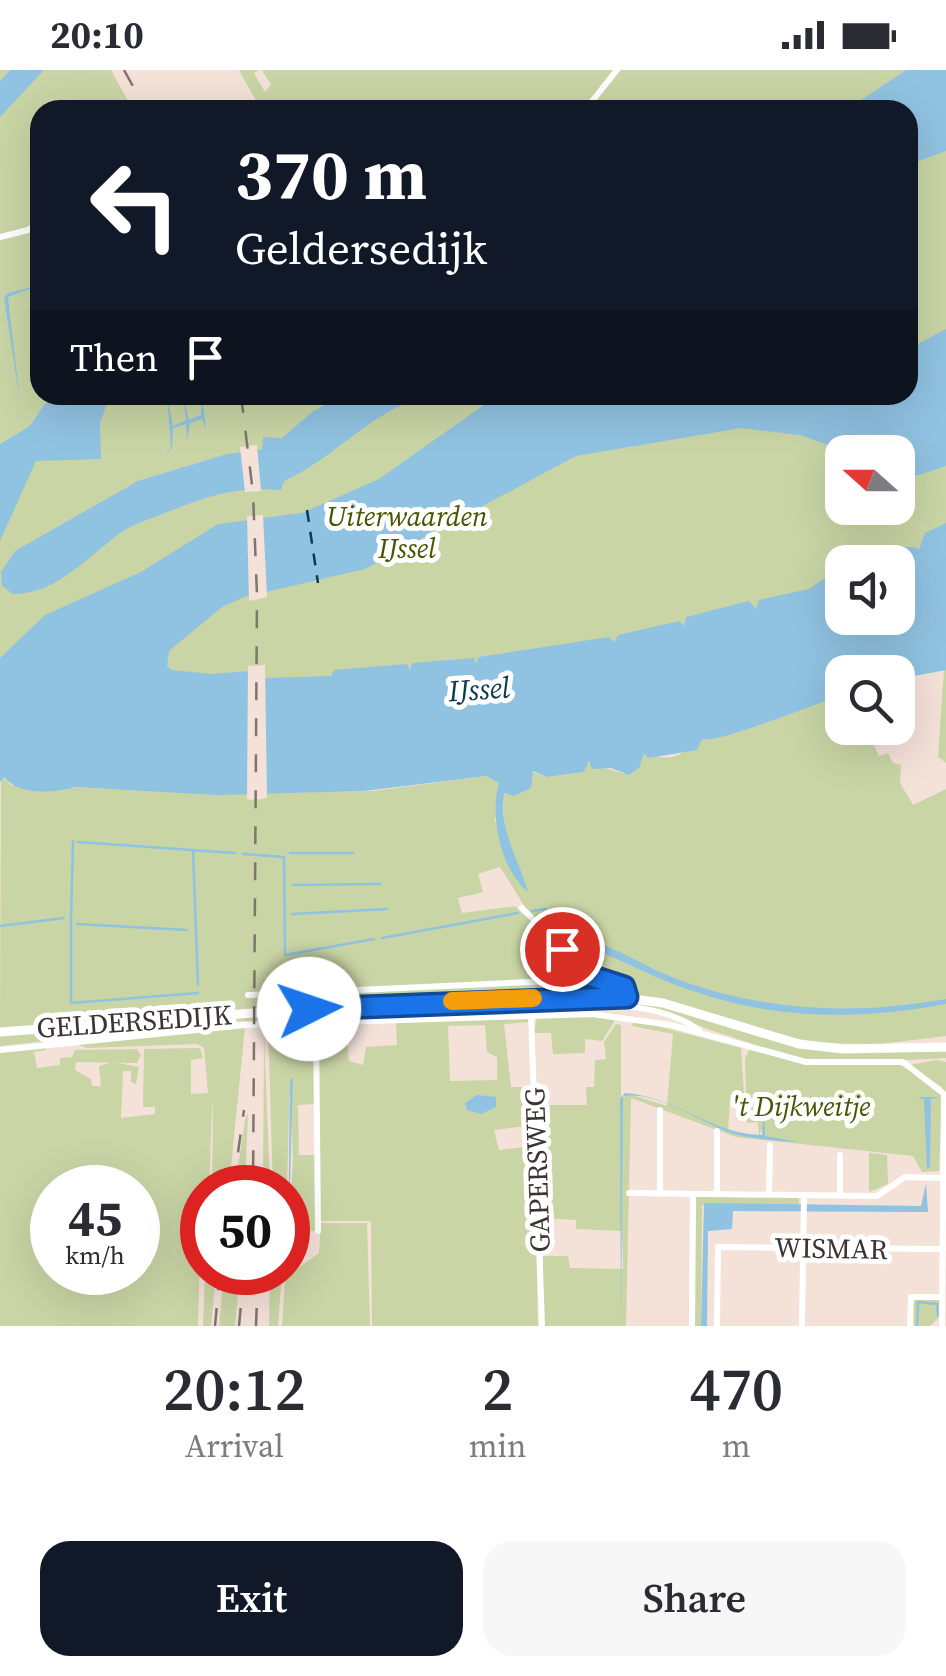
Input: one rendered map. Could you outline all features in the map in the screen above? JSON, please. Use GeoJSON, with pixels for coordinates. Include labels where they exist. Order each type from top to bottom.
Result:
{"type":"FeatureCollection","features":[{"type":"Feature","properties":{"kind":"main road","name":"GELDERSEDIJK"},"geometry":{"type":"LineString","coordinates":[[0,1032],[386,1003],[626,1002],[681,1008],[798,1044],[843,1049],[946,1047]]}},
{"type":"Feature","properties":{"kind":"street"},"geometry":{"type":"LineString","coordinates":[[593,100],[618,70]]}},
{"type":"Feature","properties":{"kind":"street"},"geometry":{"type":"LineString","coordinates":[[0,237],[30,229]]}},
{"type":"Feature","properties":{"kind":"street","name":"GELDERSEDIJK"},"geometry":{"type":"LineString","coordinates":[[522,908],[596,978]]}},
{"type":"Feature","properties":{"kind":"street","name":"GELDERSEDIJK"},"geometry":{"type":"LineString","coordinates":[[248,995],[596,978],[624,987],[626,1002]]}},
{"type":"Feature","properties":{"kind":"street","name":"GELDERSEDIJK"},"geometry":{"type":"LineString","coordinates":[[550,1013],[626,1002],[702,1033]]}},
{"type":"Feature","properties":{"kind":"street","name":"GELDERSEDIJK"},"geometry":{"type":"LineString","coordinates":[[0,1050],[72,1040],[316,1022],[550,1013],[628,1018],[702,1033],[806,1062],[903,1062],[944,1094],[945,1178]]}},
{"type":"Feature","properties":{"kind":"street","name":"GAPERSWEG"},"geometry":{"type":"LineString","coordinates":[[531,1014],[542,1326]]}},
{"type":"Feature","properties":{"kind":"street"},"geometry":{"type":"LineString","coordinates":[[316,1022],[318,1231]]}},
{"type":"Feature","properties":{"kind":"street"},"geometry":{"type":"LineString","coordinates":[[660,1110],[660,1194]]}},
{"type":"Feature","properties":{"kind":"street"},"geometry":{"type":"LineString","coordinates":[[717,1132],[717,1194]]}},
{"type":"Feature","properties":{"kind":"street"},"geometry":{"type":"LineString","coordinates":[[769,1195],[770,1146]]}},
{"type":"Feature","properties":{"kind":"street"},"geometry":{"type":"LineString","coordinates":[[840,1155],[840,1196]]}},
{"type":"Feature","properties":{"kind":"street"},"geometry":{"type":"LineString","coordinates":[[628,1193],[880,1195],[907,1177],[945,1178],[942,1325]]}},
{"type":"Feature","properties":{"kind":"street"},"geometry":{"type":"LineString","coordinates":[[692,1326],[694,1194]]}},
{"type":"Feature","properties":{"kind":"street"},"geometry":{"type":"LineString","coordinates":[[802,1326],[804,1197]]}},
{"type":"Feature","properties":{"kind":"street","name":"WISMAR"},"geometry":{"type":"LineString","coordinates":[[718,1326],[719,1247],[942,1249]]}},
{"type":"Feature","properties":{"kind":"street"},"geometry":{"type":"LineString","coordinates":[[910,1326],[911,1297],[942,1296]]}},
{"type":"Feature","properties":{"kind":"green space","name":"Uiterwaarden IJssel"},"geometry":{"type":"Polygon","coordinates":[[[0,70],[111,70],[128,100],[30,100],[30,405],[918,405],[918,100],[595,100],[620,70],[946,70],[946,537],[915,551],[915,545],[825,545],[825,589],[704,625],[628,641],[551,655],[396,673],[251,679],[0,667],[0,70]]]}},
{"type":"Feature","properties":{"kind":"green space"},"geometry":{"type":"Polygon","coordinates":[[[239,70],[259,70],[254,73],[265,92],[271,85],[262,70],[615,70],[590,100],[256,100],[239,70]]]}},
{"type":"Feature","properties":{"kind":"green space"},"geometry":{"type":"Polygon","coordinates":[[[946,670],[946,763],[938,757],[946,670]]]}},
{"type":"Feature","properties":{"kind":"green space"},"geometry":{"type":"Polygon","coordinates":[[[825,701],[825,745],[874,745],[879,756],[888,753],[893,763],[901,765],[900,783],[913,805],[946,789],[946,1036],[880,1044],[814,1043],[630,994],[625,985],[610,984],[623,991],[362,1002],[0,1029],[1,775],[11,785],[248,794],[249,800],[263,799],[266,793],[373,791],[487,776],[499,782],[495,821],[504,837],[503,795],[530,771],[547,777],[584,772],[585,762],[629,775],[639,768],[640,749],[657,757],[676,756],[700,740],[825,701]],[[500,867],[478,874],[483,892],[458,898],[462,913],[515,906],[524,915],[528,912],[500,867]]]}},
{"type":"Feature","properties":{"kind":"green space"},"geometry":{"type":"Polygon","coordinates":[[[623,1000],[618,1005],[221,1022],[0,1046],[0,1036],[156,1024],[623,1000]]]}},
{"type":"Feature","properties":{"kind":"green space"},"geometry":{"type":"Polygon","coordinates":[[[629,1002],[658,1005],[804,1048],[946,1052],[946,1058],[846,1063],[793,1058],[629,1002]]]}},
{"type":"Feature","properties":{"kind":"green space"},"geometry":{"type":"Polygon","coordinates":[[[537,1016],[615,1020],[602,1041],[585,1039],[585,1053],[553,1054],[551,1033],[534,1033],[537,1016]]]}},
{"type":"Feature","properties":{"kind":"green space"},"geometry":{"type":"Polygon","coordinates":[[[528,1018],[530,1022],[504,1024],[511,1087],[533,1087],[535,1125],[494,1130],[499,1150],[534,1146],[538,1326],[372,1326],[371,1221],[320,1221],[318,1027],[338,1025],[339,1044],[347,1044],[349,1061],[363,1065],[366,1047],[397,1045],[396,1023],[528,1018]],[[485,1025],[448,1026],[450,1081],[497,1080],[497,1057],[487,1052],[485,1025]]]}},
{"type":"Feature","properties":{"kind":"green space","name":"'t Dijkweitje"},"geometry":{"type":"Polygon","coordinates":[[[634,1020],[741,1048],[744,1093],[742,1098],[730,1100],[728,1131],[764,1138],[762,1129],[759,1136],[758,1122],[747,1123],[745,1059],[749,1050],[812,1065],[898,1064],[936,1086],[942,1097],[939,1171],[922,1172],[913,1156],[736,1137],[631,1098],[626,1326],[543,1326],[543,1256],[568,1256],[570,1268],[623,1269],[622,1231],[576,1229],[576,1220],[543,1218],[540,1105],[587,1105],[586,1087],[594,1087],[595,1060],[606,1059],[604,1042],[616,1024],[621,1025],[621,1097],[632,1095],[667,1106],[673,1034],[632,1026],[634,1020]]]}},
{"type":"Feature","properties":{"kind":"green space"},"geometry":{"type":"Polygon","coordinates":[[[286,1025],[291,1029],[295,1058],[295,1028],[313,1026],[315,1104],[298,1105],[299,1155],[315,1155],[316,1231],[310,1231],[310,1165],[293,1165],[290,1080],[288,1165],[272,1165],[268,1026],[286,1025]]]}},
{"type":"Feature","properties":{"kind":"green space"},"geometry":{"type":"Polygon","coordinates":[[[245,1027],[231,1165],[212,1165],[213,1101],[210,1165],[180,1165],[180,1295],[199,1295],[198,1326],[0,1326],[0,1052],[46,1045],[46,1050],[34,1052],[37,1068],[60,1065],[60,1058],[72,1057],[75,1050],[137,1049],[141,1055],[137,1063],[116,1063],[139,1067],[136,1084],[131,1082],[131,1071],[123,1071],[121,1118],[155,1114],[155,1107],[143,1107],[144,1049],[200,1048],[203,1058],[191,1060],[191,1094],[208,1093],[204,1048],[197,1044],[87,1048],[76,1044],[245,1027]],[[76,1062],[75,1070],[91,1079],[92,1086],[101,1086],[99,1066],[111,1063],[76,1062]]]}},
{"type":"Feature","properties":{"kind":"green space"},"geometry":{"type":"Polygon","coordinates":[[[264,1033],[269,1165],[263,1165],[264,1033]]]}},
{"type":"Feature","properties":{"kind":"green space"},"geometry":{"type":"Polygon","coordinates":[[[946,1062],[946,1098],[942,1087],[909,1065],[946,1062]]]}},
{"type":"Feature","properties":{"kind":"green space"},"geometry":{"type":"Polygon","coordinates":[[[248,1113],[246,1165],[238,1165],[248,1113]]]}},
{"type":"Feature","properties":{"kind":"green space"},"geometry":{"type":"Polygon","coordinates":[[[869,1153],[887,1155],[888,1184],[869,1192],[869,1153]]]}},
{"type":"Feature","properties":{"kind":"green space"},"geometry":{"type":"Polygon","coordinates":[[[696,1197],[799,1197],[799,1204],[702,1205],[701,1326],[694,1326],[696,1197]]]}},
{"type":"Feature","properties":{"kind":"green space"},"geometry":{"type":"Polygon","coordinates":[[[321,1223],[367,1223],[370,1326],[282,1326],[284,1295],[310,1295],[310,1259],[319,1253],[321,1223]]]}},
{"type":"Feature","properties":{"kind":"green space"},"geometry":{"type":"Polygon","coordinates":[[[204,1295],[214,1295],[211,1326],[203,1326],[204,1295]]]}},
{"type":"Feature","properties":{"kind":"green space"},"geometry":{"type":"Polygon","coordinates":[[[222,1295],[238,1295],[235,1326],[219,1326],[222,1295]]]}},
{"type":"Feature","properties":{"kind":"green space"},"geometry":{"type":"Polygon","coordinates":[[[270,1295],[280,1295],[278,1326],[269,1326],[270,1295]]]}},
{"type":"Feature","properties":{"kind":"green space"},"geometry":{"type":"Polygon","coordinates":[[[912,1300],[940,1300],[941,1315],[930,1326],[914,1326],[912,1300]]]}},
{"type":"Feature","properties":{"kind":"water"},"geometry":{"type":"Polygon","coordinates":[[[10,70],[44,70],[0,117],[0,81],[10,70]]]}},
{"type":"Feature","properties":{"kind":"water"},"geometry":{"type":"Polygon","coordinates":[[[906,70],[946,70],[946,151],[918,161],[918,100],[861,100],[906,70]]]}},
{"type":"Feature","properties":{"kind":"water"},"geometry":{"type":"Polygon","coordinates":[[[30,288],[8,297],[20,402],[4,298],[8,293],[30,288]]]}},
{"type":"Feature","properties":{"kind":"water","name":"IJssel"},"geometry":{"type":"Polygon","coordinates":[[[946,329],[946,466],[915,476],[915,435],[825,435],[825,444],[800,435],[741,428],[576,456],[365,569],[244,597],[222,607],[169,651],[167,666],[172,670],[211,674],[263,670],[264,678],[331,676],[334,670],[407,664],[410,671],[412,663],[474,658],[476,664],[479,657],[609,637],[614,642],[618,635],[679,621],[684,626],[686,617],[749,601],[756,609],[759,600],[809,589],[825,578],[825,635],[915,635],[915,548],[919,549],[925,533],[946,523],[946,670],[915,676],[915,655],[825,655],[825,701],[747,729],[702,739],[697,750],[649,758],[644,753],[639,768],[629,775],[611,768],[592,769],[589,761],[584,772],[547,777],[533,771],[531,788],[514,796],[504,793],[503,807],[507,832],[528,892],[504,857],[497,826],[499,783],[487,776],[364,791],[216,795],[75,787],[37,791],[18,787],[4,777],[0,782],[0,658],[45,615],[141,572],[218,524],[302,513],[379,479],[484,405],[918,405],[918,344],[946,329]]]}},
{"type":"Feature","properties":{"kind":"water"},"geometry":{"type":"Polygon","coordinates":[[[44,405],[106,405],[100,423],[101,459],[36,461],[0,541],[0,444],[30,426],[44,405]]]}},
{"type":"Feature","properties":{"kind":"water"},"geometry":{"type":"Polygon","coordinates":[[[168,405],[173,426],[186,420],[184,405],[189,420],[201,415],[203,405],[206,429],[202,419],[190,423],[187,440],[186,424],[173,428],[172,448],[166,455],[171,447],[168,405]]]}},
{"type":"Feature","properties":{"kind":"water"},"geometry":{"type":"Polygon","coordinates":[[[324,405],[403,405],[284,481],[281,490],[237,491],[199,500],[126,529],[71,572],[43,588],[13,594],[2,586],[1,572],[15,551],[138,481],[227,454],[262,449],[263,437],[282,438],[324,405]]]}},
{"type":"Feature","properties":{"kind":"water"},"geometry":{"type":"Polygon","coordinates":[[[571,934],[598,942],[682,981],[780,1005],[846,1009],[946,999],[946,1004],[824,1015],[747,1006],[671,983],[571,934]]]}},
{"type":"Feature","properties":{"kind":"water"},"geometry":{"type":"Polygon","coordinates":[[[293,1078],[289,1165],[290,1080],[293,1078]]]}},
{"type":"Feature","properties":{"kind":"water"},"geometry":{"type":"Polygon","coordinates":[[[625,1093],[661,1101],[623,1096],[621,1326],[620,1099],[625,1093]]]}},
{"type":"Feature","properties":{"kind":"water"},"geometry":{"type":"Polygon","coordinates":[[[477,1095],[496,1097],[496,1107],[481,1114],[467,1110],[465,1103],[477,1095]]]}},
{"type":"Feature","properties":{"kind":"water"},"geometry":{"type":"Polygon","coordinates":[[[918,1097],[940,1097],[931,1099],[927,1169],[924,1100],[918,1097]]]}},
{"type":"Feature","properties":{"kind":"water"},"geometry":{"type":"Polygon","coordinates":[[[673,1107],[727,1129],[762,1135],[764,1109],[765,1136],[799,1142],[764,1139],[716,1127],[673,1107]]]}},
{"type":"Feature","properties":{"kind":"water"},"geometry":{"type":"Polygon","coordinates":[[[926,1183],[928,1212],[733,1211],[732,1229],[708,1231],[707,1326],[701,1326],[704,1203],[921,1206],[926,1183]]]}},
{"type":"Feature","properties":{"kind":"pier"},"geometry":{"type":"Polygon","coordinates":[[[257,445],[261,491],[245,492],[240,447],[257,445]]]}},
{"type":"Feature","properties":{"kind":"pier"},"geometry":{"type":"Polygon","coordinates":[[[263,515],[267,597],[249,601],[247,516],[263,515]]]}},
{"type":"Feature","properties":{"kind":"pier"},"geometry":{"type":"Polygon","coordinates":[[[265,665],[267,798],[247,799],[248,666],[265,665]]]}},
{"type":"Feature","properties":{"kind":"waterway"},"geometry":{"type":"LineString","coordinates":[[71,918],[73,841]]}},
{"type":"Feature","properties":{"kind":"waterway"},"geometry":{"type":"LineString","coordinates":[[78,842],[235,853]]}},
{"type":"Feature","properties":{"kind":"waterway"},"geometry":{"type":"LineString","coordinates":[[193,851],[198,985]]}},
{"type":"Feature","properties":{"kind":"waterway"},"geometry":{"type":"LineString","coordinates":[[290,853],[353,853]]}},
{"type":"Feature","properties":{"kind":"waterway"},"geometry":{"type":"LineString","coordinates":[[243,854],[284,857],[285,955],[374,939]]}},
{"type":"Feature","properties":{"kind":"waterway"},"geometry":{"type":"LineString","coordinates":[[293,885],[380,884]]}},
{"type":"Feature","properties":{"kind":"waterway"},"geometry":{"type":"LineString","coordinates":[[292,914],[387,909]]}},
{"type":"Feature","properties":{"kind":"waterway"},"geometry":{"type":"LineString","coordinates":[[532,911],[545,909],[566,929]]}},
{"type":"Feature","properties":{"kind":"waterway"},"geometry":{"type":"LineString","coordinates":[[382,938],[518,913]]}},
{"type":"Feature","properties":{"kind":"waterway"},"geometry":{"type":"LineString","coordinates":[[0,926],[64,918]]}},
{"type":"Feature","properties":{"kind":"waterway"},"geometry":{"type":"LineString","coordinates":[[71,918],[71,1003],[198,993]]}},
{"type":"Feature","properties":{"kind":"waterway"},"geometry":{"type":"LineString","coordinates":[[77,924],[187,930]]}},
{"type":"Feature","properties":{"kind":"waterway"},"geometry":{"type":"LineString","coordinates":[[917,1326],[918,1302],[937,1304],[938,1315]]}},
{"type":"Feature","properties":{"kind":"ferry route"},"geometry":{"type":"LineString","coordinates":[[307,510],[318,583]]}},
{"type":"Feature","properties":{"kind":"railway"},"geometry":{"type":"LineString","coordinates":[[124,70],[140,100]]}},
{"type":"Feature","properties":{"kind":"railway"},"geometry":{"type":"LineString","coordinates":[[242,405],[253,493],[257,595],[253,1165]]}},
{"type":"Feature","properties":{"kind":"railway"},"geometry":{"type":"LineString","coordinates":[[236,1165],[244,1110]]}},
{"type":"Feature","properties":{"kind":"railway"},"geometry":{"type":"LineString","coordinates":[[215,1326],[218,1295]]}},
{"type":"Feature","properties":{"kind":"railway"},"geometry":{"type":"LineString","coordinates":[[239,1326],[242,1295]]}},
{"type":"Feature","properties":{"kind":"railway"},"geometry":{"type":"LineString","coordinates":[[256,1326],[257,1295]]}},
{"type":"Feature","properties":{"kind":"slow traffic"},"geometry":{"type":"LineString","coordinates":[[452,1001],[533,998]]}},
{"type":"Feature","properties":{"kind":"route"},"geometry":{"type":"LineString","coordinates":[[309,1009],[386,1003],[627,997],[624,987],[590,976],[562,949]]}}]}
